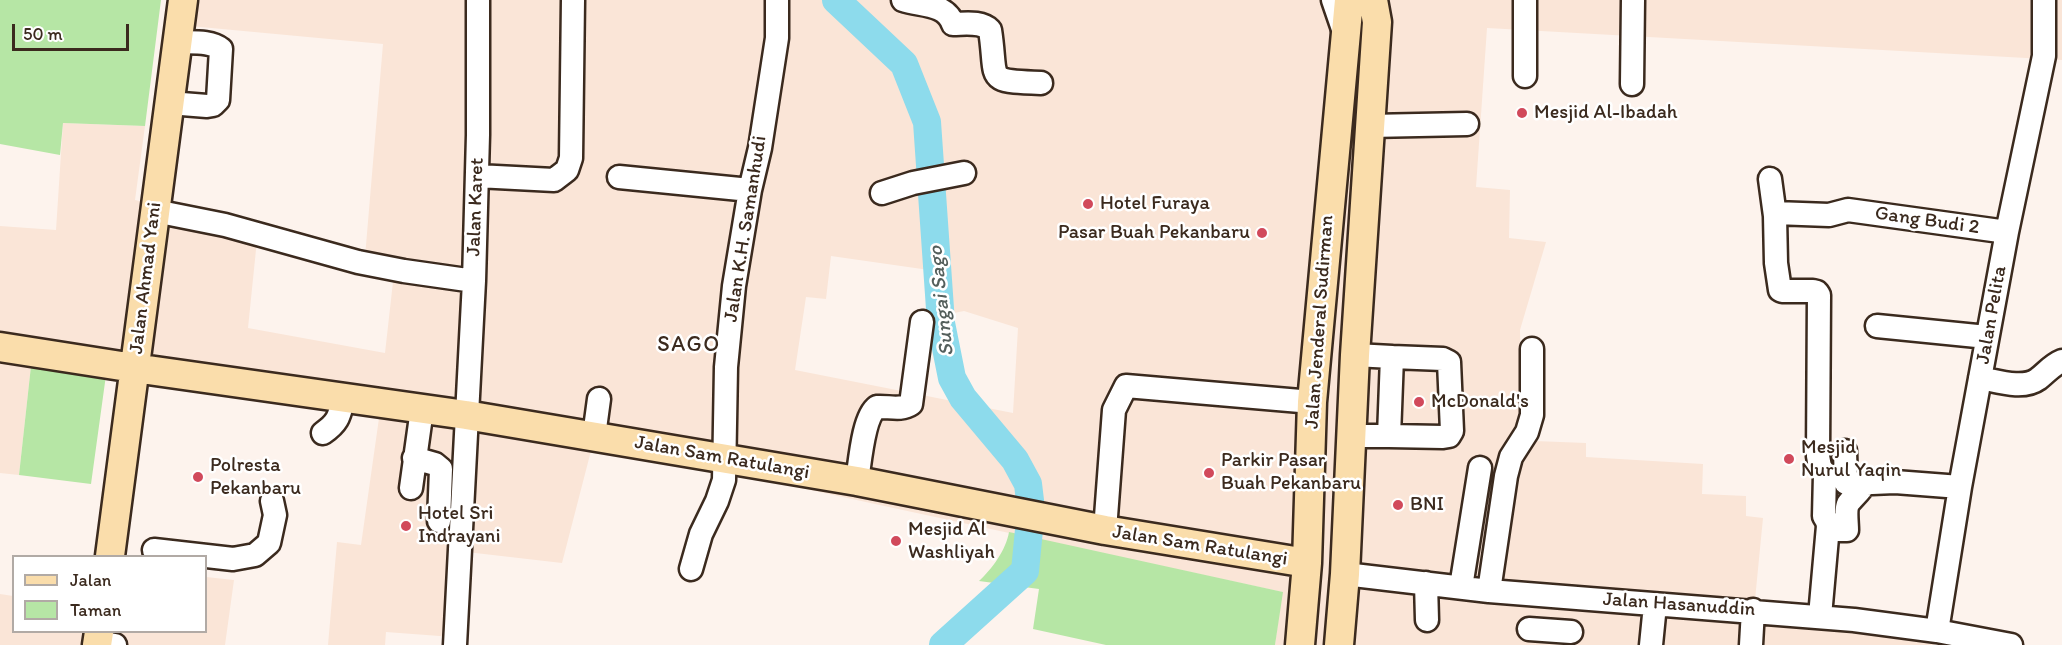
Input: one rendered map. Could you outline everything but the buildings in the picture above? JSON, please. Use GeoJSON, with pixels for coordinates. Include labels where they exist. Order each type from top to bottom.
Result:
{"type":"FeatureCollection","features":[{"type":"Feature","properties":{"kind":"main road","name":"Jalan Ahmad Yani"},"geometry":{"type":"LineString","coordinates":[[110,555],[183,0]]}},
{"type":"Feature","properties":{"kind":"main road","name":"Jalan Jenderal Sudirman"},"geometry":{"type":"LineString","coordinates":[[1300,645],[1307,563],[1312,402],[1344,32],[1349,0]]}},
{"type":"Feature","properties":{"kind":"main road","name":"Jalan Jenderal Sudirman"},"geometry":{"type":"LineString","coordinates":[[1340,645],[1378,7]]}},
{"type":"Feature","properties":{"kind":"main road","name":"Jalan Sam Ratulangi"},"geometry":{"type":"LineString","coordinates":[[0,347],[466,415],[594,436],[857,481],[1032,517],[1307,563]]}},
{"type":"Feature","properties":{"kind":"street","name":"Jalan Karet"},"geometry":{"type":"LineString","coordinates":[[455,645],[474,281],[478,0]]}},
{"type":"Feature","properties":{"kind":"street"},"geometry":{"type":"LineString","coordinates":[[477,176],[555,180],[567,170],[571,158],[573,0]]}},
{"type":"Feature","properties":{"kind":"street","name":"Jalan K.H. Samanhudi"},"geometry":{"type":"LineString","coordinates":[[691,569],[701,534],[724,480],[728,343],[734,286],[750,190],[760,148],[777,39],[777,0]]}},
{"type":"Feature","properties":{"kind":"street"},"geometry":{"type":"LineString","coordinates":[[903,0],[943,9],[950,16],[953,24],[975,24],[987,27],[990,30],[994,70],[997,78],[1007,82],[1041,83]]}},
{"type":"Feature","properties":{"kind":"street"},"geometry":{"type":"LineString","coordinates":[[1333,0],[1344,32]]}},
{"type":"Feature","properties":{"kind":"street"},"geometry":{"type":"LineString","coordinates":[[1525,0],[1525,76]]}},
{"type":"Feature","properties":{"kind":"street"},"geometry":{"type":"LineString","coordinates":[[1632,84],[1633,0]]}},
{"type":"Feature","properties":{"kind":"street","name":"Jalan Pelita"},"geometry":{"type":"LineString","coordinates":[[1937,631],[1987,337],[2044,56],[2044,0]]}},
{"type":"Feature","properties":{"kind":"street"},"geometry":{"type":"LineString","coordinates":[[169,103],[207,106],[213,105],[218,100],[221,49],[208,44],[177,42]]}},
{"type":"Feature","properties":{"kind":"street"},"geometry":{"type":"LineString","coordinates":[[1370,126],[1467,124]]}},
{"type":"Feature","properties":{"kind":"street"},"geometry":{"type":"LineString","coordinates":[[882,193],[913,183],[953,175]]}},
{"type":"Feature","properties":{"kind":"street"},"geometry":{"type":"LineString","coordinates":[[619,177],[750,190]]}},
{"type":"Feature","properties":{"kind":"street"},"geometry":{"type":"LineString","coordinates":[[1770,179],[1775,213],[1776,263],[1780,290],[1813,291],[1819,295],[1818,456],[1820,467],[1825,474],[1824,516],[1828,530],[1820,616]]}},
{"type":"Feature","properties":{"kind":"street"},"geometry":{"type":"LineString","coordinates":[[155,210],[225,225],[358,262],[474,281]]}},
{"type":"Feature","properties":{"kind":"street","name":"Gang Budi 2"},"geometry":{"type":"LineString","coordinates":[[1775,213],[1829,215],[1848,210],[2007,232]]}},
{"type":"Feature","properties":{"kind":"street"},"geometry":{"type":"LineString","coordinates":[[857,481],[872,411],[877,407],[900,408],[909,407],[911,404],[922,322]]}},
{"type":"Feature","properties":{"kind":"street"},"geometry":{"type":"LineString","coordinates":[[1877,326],[1987,337]]}},
{"type":"Feature","properties":{"kind":"street"},"geometry":{"type":"LineString","coordinates":[[1489,591],[1506,476],[1512,457],[1530,425],[1532,415],[1532,349]]}},
{"type":"Feature","properties":{"kind":"street"},"geometry":{"type":"LineString","coordinates":[[1352,435],[1443,438],[1449,436],[1452,431],[1449,362],[1443,359],[1356,355]]}},
{"type":"Feature","properties":{"kind":"street"},"geometry":{"type":"LineString","coordinates":[[1389,436],[1392,357]]}},
{"type":"Feature","properties":{"kind":"street"},"geometry":{"type":"LineString","coordinates":[[1980,378],[2014,384],[2031,382],[2062,361]]}},
{"type":"Feature","properties":{"kind":"street"},"geometry":{"type":"LineString","coordinates":[[1105,530],[1114,410],[1126,386],[1312,402]]}},
{"type":"Feature","properties":{"kind":"street"},"geometry":{"type":"LineString","coordinates":[[322,433],[332,427],[338,419],[344,397]]}},
{"type":"Feature","properties":{"kind":"street"},"geometry":{"type":"LineString","coordinates":[[594,436],[599,399]]}},
{"type":"Feature","properties":{"kind":"street"},"geometry":{"type":"LineString","coordinates":[[411,488],[422,409]]}},
{"type":"Feature","properties":{"kind":"street"},"geometry":{"type":"LineString","coordinates":[[1845,451],[1846,483],[1895,482],[1960,487]]}},
{"type":"Feature","properties":{"kind":"street"},"geometry":{"type":"LineString","coordinates":[[414,458],[435,464],[441,469],[439,521]]}},
{"type":"Feature","properties":{"kind":"street"},"geometry":{"type":"LineString","coordinates":[[1461,587],[1480,468]]}},
{"type":"Feature","properties":{"kind":"street"},"geometry":{"type":"LineString","coordinates":[[1828,530],[1847,530],[1847,505],[1861,491],[1865,483]]}},
{"type":"Feature","properties":{"kind":"street"},"geometry":{"type":"LineString","coordinates":[[207,556],[233,559],[255,555],[269,543],[275,515],[272,501]]}},
{"type":"Feature","properties":{"kind":"street"},"geometry":{"type":"LineString","coordinates":[[154,549],[201,555]]}},
{"type":"Feature","properties":{"kind":"street","name":"Jalan Hasanuddin"},"geometry":{"type":"LineString","coordinates":[[1345,574],[1489,591],[1820,616],[1937,631],[2011,645]]}},
{"type":"Feature","properties":{"kind":"street"},"geometry":{"type":"LineString","coordinates":[[1426,583],[1426,620]]}},
{"type":"Feature","properties":{"kind":"street"},"geometry":{"type":"LineString","coordinates":[[1651,645],[1655,605]]}},
{"type":"Feature","properties":{"kind":"street"},"geometry":{"type":"LineString","coordinates":[[1751,645],[1753,610]]}},
{"type":"Feature","properties":{"kind":"street"},"geometry":{"type":"LineString","coordinates":[[1529,628],[1571,632]]}},
{"type":"Feature","properties":{"kind":"shaded area"},"geometry":{"type":"Polygon","coordinates":[[[183,0],[2062,0],[2062,60],[1487,28],[1476,187],[1510,190],[1509,238],[1546,242],[1520,330],[1522,417],[1509,440],[1586,443],[1586,457],[1703,464],[1702,494],[1746,496],[1746,516],[1763,518],[1754,610],[1937,631],[1934,645],[1275,645],[1282,592],[593,443],[562,563],[458,551],[453,637],[386,632],[385,645],[328,645],[337,542],[361,545],[383,390],[31,366],[19,475],[0,473],[0,226],[56,230],[63,123],[145,126],[135,200],[258,230],[248,328],[385,353],[395,264],[365,257],[383,44],[179,25],[183,0]],[[831,256],[826,299],[806,297],[795,370],[1013,413],[1018,328],[964,311],[934,317],[929,270],[831,256]]]}},
{"type":"Feature","properties":{"kind":"shaded area"},"geometry":{"type":"Polygon","coordinates":[[[207,577],[234,580],[225,645],[0,645],[0,594],[12,596],[12,633],[207,633],[207,577]]]}},
{"type":"Feature","properties":{"kind":"green space"},"geometry":{"type":"Polygon","coordinates":[[[0,0],[161,0],[145,126],[63,123],[60,155],[0,144],[0,0]]]}},
{"type":"Feature","properties":{"kind":"green space"},"geometry":{"type":"Polygon","coordinates":[[[31,366],[106,375],[91,484],[19,475],[31,366]]]}},
{"type":"Feature","properties":{"kind":"green space"},"geometry":{"type":"Polygon","coordinates":[[[1009,532],[1283,592],[1275,645],[1106,645],[1033,629],[1039,589],[979,581],[998,559],[1009,532]]]}},
{"type":"Feature","properties":{"kind":"waterway","name":"Sungai Sago"},"geometry":{"type":"LineString","coordinates":[[836,0],[904,64],[927,122],[941,323],[952,378],[963,398],[1015,460],[1028,484],[1031,509],[1025,571],[943,645]]}},
{"type":"Feature","properties":{"kind":"place","name":"Mesjid Al-Ibadah"},"geometry":{"type":"Point","coordinates":[1522,113]}},
{"type":"Feature","properties":{"kind":"place","name":"Hotel Furaya"},"geometry":{"type":"Point","coordinates":[1088,204]}},
{"type":"Feature","properties":{"kind":"place","name":"Pasar Buah Pekanbaru"},"geometry":{"type":"Point","coordinates":[1262,233]}},
{"type":"Feature","properties":{"kind":"place","name":"McDonald's"},"geometry":{"type":"Point","coordinates":[1419,402]}},
{"type":"Feature","properties":{"kind":"place","name":"Mesjid Nurul Yaqin"},"geometry":{"type":"Point","coordinates":[1789,459]}},
{"type":"Feature","properties":{"kind":"place","name":"Parkir Pasar Buah Pekanbaru"},"geometry":{"type":"Point","coordinates":[1209,473]}},
{"type":"Feature","properties":{"kind":"place","name":"Polresta Pekanbaru"},"geometry":{"type":"Point","coordinates":[198,477]}},
{"type":"Feature","properties":{"kind":"place","name":"BNI"},"geometry":{"type":"Point","coordinates":[1398,505]}},
{"type":"Feature","properties":{"kind":"place","name":"Hotel Sri Indrayani"},"geometry":{"type":"Point","coordinates":[406,526]}},
{"type":"Feature","properties":{"kind":"place","name":"Mesjid Al Washliyah"},"geometry":{"type":"Point","coordinates":[896,541]}},
{"type":"Feature","properties":{"kind":"district","name":"SAGO"},"geometry":{"type":"Point","coordinates":[689,345]}}]}
